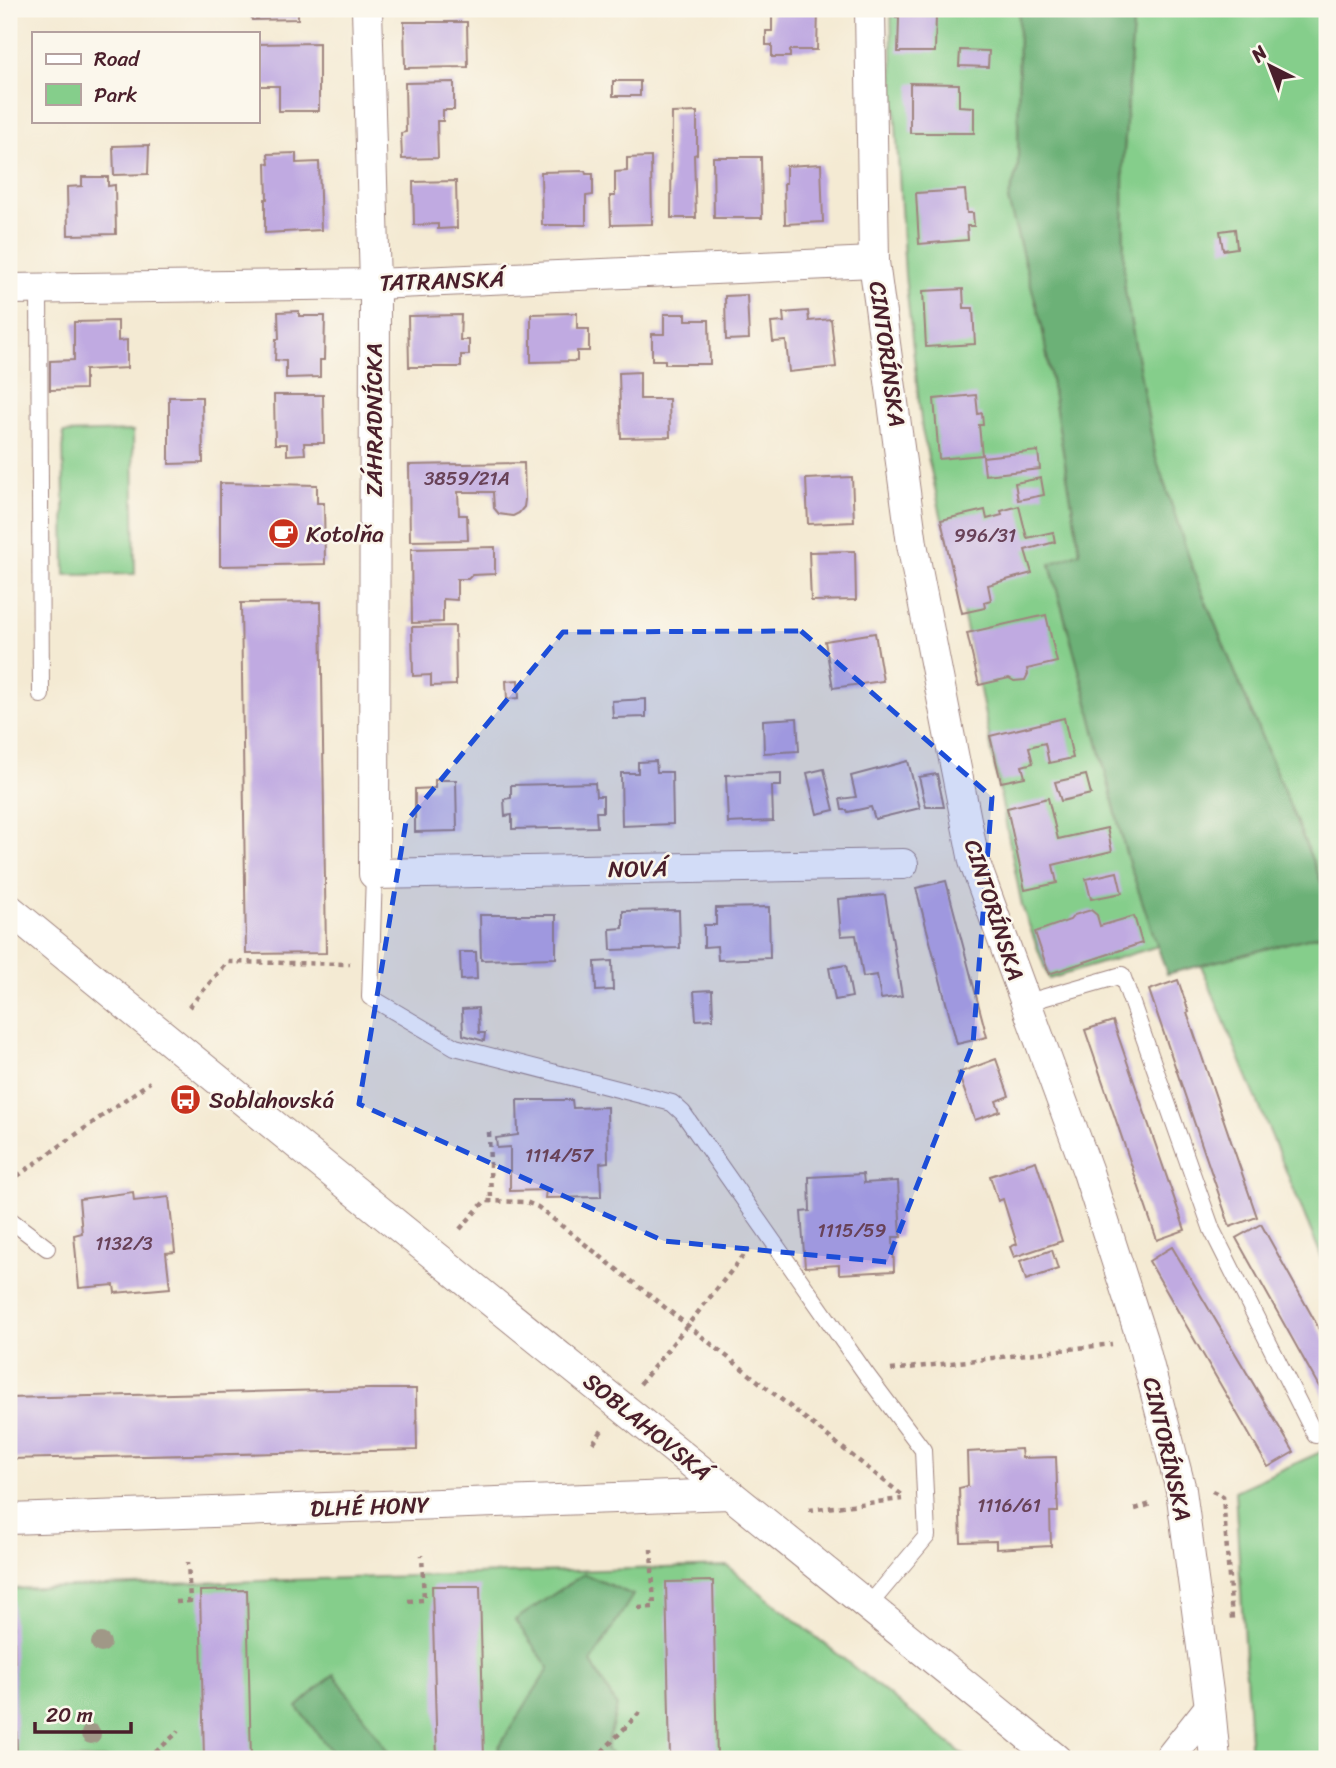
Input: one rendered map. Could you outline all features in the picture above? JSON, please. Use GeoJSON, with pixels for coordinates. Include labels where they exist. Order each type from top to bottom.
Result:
{"type":"FeatureCollection","features":[{"type":"Feature","properties":{"kind":"street","name":"ZÁHRADNÍCKA"},"geometry":{"type":"LineString","coordinates":[[367,9],[375,284],[374,874]]}},
{"type":"Feature","properties":{"kind":"street","name":"CINTORÍNSKA"},"geometry":{"type":"LineString","coordinates":[[870,9],[874,262],[912,544],[974,861],[1088,1172],[1142,1340],[1181,1490],[1215,1759]]}},
{"type":"Feature","properties":{"kind":"street","name":"TATRANSKÁ"},"geometry":{"type":"LineString","coordinates":[[9,289],[375,284],[874,262]]}},
{"type":"Feature","properties":{"kind":"street","name":"NOVÁ"},"geometry":{"type":"LineString","coordinates":[[374,874],[903,864]]}},
{"type":"Feature","properties":{"kind":"street","name":"SOBLAHOVSKÁ"},"geometry":{"type":"LineString","coordinates":[[9,909],[243,1102],[869,1605],[1056,1759]]}},
{"type":"Feature","properties":{"kind":"street","name":"DLHÉ HONY"},"geometry":{"type":"LineString","coordinates":[[9,1520],[730,1494]]}},
{"type":"Feature","properties":{"kind":"street"},"geometry":{"type":"LineString","coordinates":[[1169,1759],[1210,1707]]}},
{"type":"Feature","properties":{"kind":"lane"},"geometry":{"type":"LineString","coordinates":[[39,288],[41,695]]}},
{"type":"Feature","properties":{"kind":"lane"},"geometry":{"type":"LineString","coordinates":[[374,874],[370,997],[455,1047],[672,1103],[683,1113],[866,1374],[923,1450],[926,1536],[869,1605]]}},
{"type":"Feature","properties":{"kind":"lane"},"geometry":{"type":"LineString","coordinates":[[1025,1003],[1122,975],[1212,1230],[1315,1435]]}},
{"type":"Feature","properties":{"kind":"lane"},"geometry":{"type":"LineString","coordinates":[[9,1219],[47,1248]]}},
{"type":"Feature","properties":{"kind":"path"},"geometry":{"type":"LineString","coordinates":[[189,1007],[228,962],[371,964]]}},
{"type":"Feature","properties":{"kind":"path"},"geometry":{"type":"LineString","coordinates":[[9,1182],[150,1082]]}},
{"type":"Feature","properties":{"kind":"path"},"geometry":{"type":"LineString","coordinates":[[489,1132],[491,1200]]}},
{"type":"Feature","properties":{"kind":"path"},"geometry":{"type":"LineString","coordinates":[[460,1229],[485,1201],[526,1202],[538,1207],[906,1498],[810,1510]]}},
{"type":"Feature","properties":{"kind":"path"},"geometry":{"type":"LineString","coordinates":[[632,1392],[765,1229]]}},
{"type":"Feature","properties":{"kind":"path"},"geometry":{"type":"LineString","coordinates":[[866,1374],[1142,1340]]}},
{"type":"Feature","properties":{"kind":"path"},"geometry":{"type":"LineString","coordinates":[[593,1443],[603,1429]]}},
{"type":"Feature","properties":{"kind":"path"},"geometry":{"type":"LineString","coordinates":[[1210,1489],[1223,1496]]}},
{"type":"Feature","properties":{"kind":"path"},"geometry":{"type":"LineString","coordinates":[[638,1608],[654,1607],[651,1549]]}},
{"type":"Feature","properties":{"kind":"path"},"geometry":{"type":"LineString","coordinates":[[408,1601],[424,1600],[422,1555]]}},
{"type":"Feature","properties":{"kind":"path"},"geometry":{"type":"LineString","coordinates":[[176,1602],[190,1601],[188,1562]]}},
{"type":"Feature","properties":{"kind":"path"},"geometry":{"type":"LineString","coordinates":[[595,1759],[643,1709]]}},
{"type":"Feature","properties":{"kind":"path"},"geometry":{"type":"LineString","coordinates":[[148,1759],[179,1731]]}},
{"type":"Feature","properties":{"kind":"path"},"geometry":{"type":"LineString","coordinates":[[1321,1759],[1327,1753]]}},
{"type":"Feature","properties":{"kind":"highlighted area"},"geometry":{"type":"Polygon","coordinates":[[[801,631],[992,797],[973,1044],[887,1262],[664,1241],[359,1104],[406,822],[563,632],[801,631]]]}},
{"type":"Feature","properties":{"kind":"green space"},"geometry":{"type":"Polygon","coordinates":[[[891,9],[1019,9],[1018,168],[1008,200],[1042,326],[1080,553],[1050,565],[1127,857],[1158,946],[1049,979],[1022,906],[979,685],[922,430],[905,275],[891,9]]]}},
{"type":"Feature","properties":{"kind":"green space"},"geometry":{"type":"Polygon","coordinates":[[[1019,9],[1134,9],[1123,166],[1124,285],[1155,455],[1194,573],[1327,896],[1327,933],[1167,974],[1127,857],[1050,564],[1080,552],[1042,326],[1008,200],[1018,168],[1019,9]]]}},
{"type":"Feature","properties":{"kind":"green space"},"geometry":{"type":"Polygon","coordinates":[[[1134,9],[1327,9],[1327,896],[1194,573],[1155,455],[1124,285],[1123,166],[1134,9]]]}},
{"type":"Feature","properties":{"kind":"green space"},"geometry":{"type":"Polygon","coordinates":[[[133,431],[135,574],[65,575],[63,433],[133,431]]]}},
{"type":"Feature","properties":{"kind":"green space"},"geometry":{"type":"Polygon","coordinates":[[[1327,933],[1327,1270],[1201,965],[1327,933]]]}},
{"type":"Feature","properties":{"kind":"green space"},"geometry":{"type":"Polygon","coordinates":[[[1327,1449],[1327,1759],[1251,1759],[1235,1491],[1327,1449]]]}},
{"type":"Feature","properties":{"kind":"green space"},"geometry":{"type":"Polygon","coordinates":[[[727,1566],[969,1759],[9,1759],[9,1589],[727,1566]]]}},
{"type":"Feature","properties":{"kind":"green space"},"geometry":{"type":"Polygon","coordinates":[[[584,1574],[633,1595],[591,1662],[617,1707],[606,1750],[620,1759],[505,1759],[498,1748],[549,1668],[515,1620],[584,1574]]]}},
{"type":"Feature","properties":{"kind":"green space"},"geometry":{"type":"Polygon","coordinates":[[[334,1674],[393,1759],[337,1759],[297,1707],[334,1674]]]}},
{"type":"Feature","properties":{"kind":"building"},"geometry":{"type":"Polygon","coordinates":[[[251,9],[298,9],[298,19],[252,20],[251,9]]]}},
{"type":"Feature","properties":{"kind":"building"},"geometry":{"type":"Polygon","coordinates":[[[495,9],[546,9],[546,12],[495,13],[495,9]]]}},
{"type":"Feature","properties":{"kind":"building"},"geometry":{"type":"Polygon","coordinates":[[[772,9],[818,9],[817,50],[790,50],[790,57],[772,57],[772,45],[766,45],[766,31],[772,31],[772,9]]]}},
{"type":"Feature","properties":{"kind":"building"},"geometry":{"type":"Polygon","coordinates":[[[895,9],[927,9],[927,16],[936,16],[935,52],[898,52],[899,17],[895,17],[895,9]]]}},
{"type":"Feature","properties":{"kind":"building"},"geometry":{"type":"Polygon","coordinates":[[[404,22],[467,22],[468,67],[405,68],[404,22]]]}},
{"type":"Feature","properties":{"kind":"building"},"geometry":{"type":"Polygon","coordinates":[[[319,43],[319,111],[279,111],[279,86],[259,86],[259,44],[319,43]]]}},
{"type":"Feature","properties":{"kind":"building"},"geometry":{"type":"Polygon","coordinates":[[[960,50],[989,51],[988,67],[959,66],[960,50]]]}},
{"type":"Feature","properties":{"kind":"building"},"geometry":{"type":"Polygon","coordinates":[[[613,81],[640,81],[640,96],[613,96],[613,81]]]}},
{"type":"Feature","properties":{"kind":"building"},"geometry":{"type":"Polygon","coordinates":[[[454,82],[454,110],[443,110],[443,121],[437,121],[438,158],[402,159],[401,133],[406,132],[405,83],[454,82]]]}},
{"type":"Feature","properties":{"kind":"building"},"geometry":{"type":"Polygon","coordinates":[[[910,83],[959,84],[959,106],[974,107],[974,133],[910,133],[910,83]]]}},
{"type":"Feature","properties":{"kind":"building"},"geometry":{"type":"Polygon","coordinates":[[[697,112],[697,154],[694,155],[696,218],[671,218],[672,113],[697,112]]]}},
{"type":"Feature","properties":{"kind":"building"},"geometry":{"type":"Polygon","coordinates":[[[149,145],[148,174],[114,175],[113,146],[149,145]]]}},
{"type":"Feature","properties":{"kind":"building"},"geometry":{"type":"Polygon","coordinates":[[[296,153],[296,163],[319,162],[321,230],[265,233],[268,154],[296,153]]]}},
{"type":"Feature","properties":{"kind":"building"},"geometry":{"type":"Polygon","coordinates":[[[651,157],[652,224],[611,225],[610,196],[615,196],[615,172],[627,171],[627,158],[651,157]]]}},
{"type":"Feature","properties":{"kind":"building"},"geometry":{"type":"Polygon","coordinates":[[[713,157],[761,157],[762,218],[714,218],[713,157]]]}},
{"type":"Feature","properties":{"kind":"building"},"geometry":{"type":"Polygon","coordinates":[[[821,164],[823,222],[785,224],[786,166],[821,164]]]}},
{"type":"Feature","properties":{"kind":"building"},"geometry":{"type":"Polygon","coordinates":[[[585,171],[586,174],[593,174],[593,195],[586,196],[586,225],[542,225],[541,172],[585,171]]]}},
{"type":"Feature","properties":{"kind":"building"},"geometry":{"type":"Polygon","coordinates":[[[82,177],[108,177],[108,186],[115,185],[116,234],[68,235],[67,187],[82,186],[82,177]]]}},
{"type":"Feature","properties":{"kind":"building"},"geometry":{"type":"Polygon","coordinates":[[[456,181],[457,228],[438,229],[438,224],[414,225],[413,182],[456,181]]]}},
{"type":"Feature","properties":{"kind":"building"},"geometry":{"type":"Polygon","coordinates":[[[965,190],[967,213],[973,213],[974,226],[967,226],[968,240],[919,244],[916,193],[965,190]]]}},
{"type":"Feature","properties":{"kind":"building"},"geometry":{"type":"Polygon","coordinates":[[[1235,229],[1237,248],[1223,250],[1220,231],[1235,229]]]}},
{"type":"Feature","properties":{"kind":"building"},"geometry":{"type":"Polygon","coordinates":[[[963,289],[964,308],[973,308],[975,344],[926,347],[923,291],[963,289]]]}},
{"type":"Feature","properties":{"kind":"building"},"geometry":{"type":"Polygon","coordinates":[[[747,295],[749,339],[726,340],[725,296],[747,295]]]}},
{"type":"Feature","properties":{"kind":"building"},"geometry":{"type":"Polygon","coordinates":[[[299,311],[299,316],[325,316],[324,360],[320,360],[320,377],[286,378],[286,361],[275,360],[276,339],[279,339],[278,312],[299,311]]]}},
{"type":"Feature","properties":{"kind":"building"},"geometry":{"type":"Polygon","coordinates":[[[808,311],[809,321],[831,319],[836,367],[789,372],[786,341],[773,342],[771,323],[784,322],[783,313],[808,311]]]}},
{"type":"Feature","properties":{"kind":"building"},"geometry":{"type":"Polygon","coordinates":[[[577,313],[577,329],[589,329],[589,351],[577,351],[577,361],[531,362],[531,314],[577,313]]]}},
{"type":"Feature","properties":{"kind":"building"},"geometry":{"type":"Polygon","coordinates":[[[664,314],[686,314],[686,320],[709,320],[710,364],[665,364],[665,360],[652,360],[652,334],[664,334],[664,314]]]}},
{"type":"Feature","properties":{"kind":"building"},"geometry":{"type":"Polygon","coordinates":[[[461,315],[460,340],[469,340],[469,355],[461,355],[461,367],[409,367],[408,316],[461,315]]]}},
{"type":"Feature","properties":{"kind":"building"},"geometry":{"type":"Polygon","coordinates":[[[118,321],[118,341],[127,340],[127,368],[85,370],[85,389],[50,390],[50,361],[74,360],[74,322],[118,321]]]}},
{"type":"Feature","properties":{"kind":"building"},"geometry":{"type":"Polygon","coordinates":[[[640,372],[640,399],[669,399],[670,437],[621,438],[619,373],[640,372]]]}},
{"type":"Feature","properties":{"kind":"building"},"geometry":{"type":"Polygon","coordinates":[[[274,395],[323,395],[324,443],[304,443],[305,454],[287,455],[287,444],[275,444],[274,395]]]}},
{"type":"Feature","properties":{"kind":"building"},"geometry":{"type":"Polygon","coordinates":[[[976,395],[978,414],[982,413],[983,425],[979,425],[982,455],[939,459],[934,399],[976,395]]]}},
{"type":"Feature","properties":{"kind":"building"},"geometry":{"type":"Polygon","coordinates":[[[169,397],[202,397],[203,463],[169,464],[169,397]]]}},
{"type":"Feature","properties":{"kind":"building"},"geometry":{"type":"Polygon","coordinates":[[[1038,451],[1040,469],[985,475],[983,457],[1038,451]]]}},
{"type":"Feature","properties":{"kind":"building"},"geometry":{"type":"Polygon","coordinates":[[[524,463],[525,500],[519,513],[513,516],[499,514],[494,508],[493,492],[458,492],[459,515],[467,515],[468,540],[410,541],[409,465],[524,463]]]}},
{"type":"Feature","properties":{"kind":"building"},"geometry":{"type":"Polygon","coordinates":[[[852,477],[854,522],[808,524],[806,479],[852,477]]]}},
{"type":"Feature","properties":{"kind":"building"},"geometry":{"type":"Polygon","coordinates":[[[1041,478],[1044,495],[1018,500],[1015,483],[1041,478]]]}},
{"type":"Feature","properties":{"kind":"building"},"geometry":{"type":"Polygon","coordinates":[[[220,483],[317,485],[317,503],[324,503],[325,564],[220,566],[220,483]]]}},
{"type":"Feature","properties":{"kind":"building"},"geometry":{"type":"Polygon","coordinates":[[[1019,506],[1027,538],[1053,532],[1055,542],[1025,550],[1032,573],[988,585],[991,600],[984,602],[985,608],[962,613],[941,520],[985,510],[987,519],[1002,515],[1001,511],[1019,506]]]}},
{"type":"Feature","properties":{"kind":"building"},"geometry":{"type":"Polygon","coordinates":[[[495,547],[495,574],[457,579],[457,600],[443,599],[443,622],[412,623],[411,549],[495,547]]]}},
{"type":"Feature","properties":{"kind":"building"},"geometry":{"type":"Polygon","coordinates":[[[855,551],[856,600],[811,601],[809,552],[855,551]]]}},
{"type":"Feature","properties":{"kind":"building"},"geometry":{"type":"Polygon","coordinates":[[[321,602],[326,953],[246,954],[241,603],[321,602]]]}},
{"type":"Feature","properties":{"kind":"building"},"geometry":{"type":"Polygon","coordinates":[[[1046,615],[1057,662],[1027,669],[1025,680],[1014,681],[1009,678],[979,685],[967,633],[1046,615]]]}},
{"type":"Feature","properties":{"kind":"building"},"geometry":{"type":"Polygon","coordinates":[[[455,626],[456,685],[431,686],[431,675],[413,676],[412,627],[455,626]]]}},
{"type":"Feature","properties":{"kind":"building"},"geometry":{"type":"Polygon","coordinates":[[[875,633],[883,681],[833,688],[825,641],[875,633]]]}},
{"type":"Feature","properties":{"kind":"building"},"geometry":{"type":"Polygon","coordinates":[[[518,680],[519,698],[507,699],[506,681],[518,680]]]}},
{"type":"Feature","properties":{"kind":"building"},"geometry":{"type":"Polygon","coordinates":[[[646,699],[646,717],[613,718],[612,701],[646,699]]]}},
{"type":"Feature","properties":{"kind":"building"},"geometry":{"type":"Polygon","coordinates":[[[797,718],[799,751],[764,753],[763,720],[797,718]]]}},
{"type":"Feature","properties":{"kind":"building"},"geometry":{"type":"Polygon","coordinates":[[[1064,718],[1073,758],[1049,763],[1045,743],[1029,747],[1033,763],[1022,766],[1025,777],[1001,782],[990,736],[1064,718]]]}},
{"type":"Feature","properties":{"kind":"building"},"geometry":{"type":"Polygon","coordinates":[[[656,761],[657,772],[672,772],[673,824],[622,826],[621,773],[638,773],[638,762],[656,761]]]}},
{"type":"Feature","properties":{"kind":"building"},"geometry":{"type":"Polygon","coordinates":[[[908,761],[920,808],[875,819],[871,807],[848,812],[842,810],[840,799],[856,797],[851,776],[908,761]]]}},
{"type":"Feature","properties":{"kind":"building"},"geometry":{"type":"Polygon","coordinates":[[[824,769],[834,810],[817,814],[807,773],[824,769]]]}},
{"type":"Feature","properties":{"kind":"building"},"geometry":{"type":"Polygon","coordinates":[[[781,773],[781,786],[772,786],[773,821],[728,823],[726,775],[781,773]]]}},
{"type":"Feature","properties":{"kind":"building"},"geometry":{"type":"Polygon","coordinates":[[[937,774],[944,807],[926,807],[919,777],[937,774]]]}},
{"type":"Feature","properties":{"kind":"building"},"geometry":{"type":"Polygon","coordinates":[[[1086,775],[1091,794],[1061,801],[1055,782],[1086,775]]]}},
{"type":"Feature","properties":{"kind":"building"},"geometry":{"type":"Polygon","coordinates":[[[435,780],[456,780],[457,831],[415,832],[415,789],[435,788],[435,780]]]}},
{"type":"Feature","properties":{"kind":"building"},"geometry":{"type":"Polygon","coordinates":[[[595,783],[596,796],[603,796],[603,812],[596,812],[597,827],[512,829],[512,815],[505,816],[504,799],[511,798],[511,785],[595,783]]]}},
{"type":"Feature","properties":{"kind":"building"},"geometry":{"type":"Polygon","coordinates":[[[1048,798],[1058,839],[1107,828],[1112,851],[1053,865],[1057,883],[1025,890],[1007,808],[1048,798]]]}},
{"type":"Feature","properties":{"kind":"building"},"geometry":{"type":"Polygon","coordinates":[[[1117,872],[1122,893],[1091,899],[1086,879],[1117,872]]]}},
{"type":"Feature","properties":{"kind":"building"},"geometry":{"type":"Polygon","coordinates":[[[946,881],[987,1037],[957,1044],[916,888],[946,881]]]}},
{"type":"Feature","properties":{"kind":"building"},"geometry":{"type":"Polygon","coordinates":[[[885,895],[902,996],[881,999],[877,975],[863,977],[856,935],[841,936],[838,899],[885,895]]]}},
{"type":"Feature","properties":{"kind":"building"},"geometry":{"type":"Polygon","coordinates":[[[769,907],[770,958],[718,960],[717,946],[704,947],[704,925],[716,925],[716,908],[769,907]]]}},
{"type":"Feature","properties":{"kind":"building"},"geometry":{"type":"Polygon","coordinates":[[[679,910],[680,948],[611,950],[610,929],[623,928],[623,911],[679,910]]]}},
{"type":"Feature","properties":{"kind":"building"},"geometry":{"type":"Polygon","coordinates":[[[1091,910],[1097,915],[1100,926],[1134,916],[1142,943],[1049,974],[1035,932],[1091,910]]]}},
{"type":"Feature","properties":{"kind":"building"},"geometry":{"type":"Polygon","coordinates":[[[480,915],[556,915],[556,958],[481,960],[480,915]]]}},
{"type":"Feature","properties":{"kind":"building"},"geometry":{"type":"Polygon","coordinates":[[[460,952],[476,952],[477,979],[461,980],[460,952]]]}},
{"type":"Feature","properties":{"kind":"building"},"geometry":{"type":"Polygon","coordinates":[[[612,961],[613,990],[596,991],[595,962],[612,961]]]}},
{"type":"Feature","properties":{"kind":"building"},"geometry":{"type":"Polygon","coordinates":[[[846,965],[852,997],[835,1000],[829,968],[846,965]]]}},
{"type":"Feature","properties":{"kind":"building"},"geometry":{"type":"Polygon","coordinates":[[[1178,980],[1257,1217],[1230,1227],[1149,990],[1178,980]]]}},
{"type":"Feature","properties":{"kind":"building"},"geometry":{"type":"Polygon","coordinates":[[[712,990],[713,1019],[696,1020],[694,991],[712,990]]]}},
{"type":"Feature","properties":{"kind":"building"},"geometry":{"type":"Polygon","coordinates":[[[478,1008],[479,1033],[485,1033],[484,1041],[463,1035],[462,1009],[478,1008]]]}},
{"type":"Feature","properties":{"kind":"building"},"geometry":{"type":"Polygon","coordinates":[[[1113,1021],[1185,1230],[1157,1240],[1085,1030],[1113,1021]]]}},
{"type":"Feature","properties":{"kind":"building"},"geometry":{"type":"Polygon","coordinates":[[[996,1059],[1009,1096],[996,1101],[1000,1111],[975,1120],[958,1073],[996,1059]]]}},
{"type":"Feature","properties":{"kind":"building"},"geometry":{"type":"Polygon","coordinates":[[[517,1100],[572,1100],[573,1108],[607,1107],[608,1162],[600,1163],[601,1197],[545,1198],[546,1190],[510,1191],[510,1147],[497,1148],[496,1138],[518,1135],[517,1100]]]}},
{"type":"Feature","properties":{"kind":"building"},"geometry":{"type":"Polygon","coordinates":[[[1036,1161],[1062,1241],[1014,1257],[1010,1247],[1017,1244],[1003,1199],[998,1201],[990,1176],[1036,1161]]]}},
{"type":"Feature","properties":{"kind":"building"},"geometry":{"type":"Polygon","coordinates":[[[863,1174],[864,1183],[898,1181],[901,1237],[893,1237],[894,1271],[839,1274],[839,1265],[805,1267],[801,1212],[810,1211],[809,1177],[863,1174]]]}},
{"type":"Feature","properties":{"kind":"building"},"geometry":{"type":"Polygon","coordinates":[[[133,1192],[134,1201],[169,1197],[175,1252],[166,1253],[170,1288],[115,1293],[114,1285],[79,1288],[74,1235],[82,1233],[79,1199],[133,1192]]]}},
{"type":"Feature","properties":{"kind":"building"},"geometry":{"type":"Polygon","coordinates":[[[1261,1224],[1327,1343],[1327,1401],[1236,1238],[1261,1224]]]}},
{"type":"Feature","properties":{"kind":"building"},"geometry":{"type":"Polygon","coordinates":[[[1172,1247],[1294,1452],[1268,1467],[1149,1261],[1172,1247]]]}},
{"type":"Feature","properties":{"kind":"building"},"geometry":{"type":"Polygon","coordinates":[[[1052,1250],[1058,1269],[1026,1280],[1020,1261],[1052,1250]]]}},
{"type":"Feature","properties":{"kind":"building"},"geometry":{"type":"Polygon","coordinates":[[[416,1389],[417,1450],[9,1459],[9,1398],[416,1389]]]}},
{"type":"Feature","properties":{"kind":"building"},"geometry":{"type":"Polygon","coordinates":[[[1021,1449],[1022,1458],[1056,1457],[1058,1512],[1050,1512],[1051,1546],[996,1549],[996,1541],[961,1542],[959,1488],[968,1486],[967,1452],[1021,1449]]]}},
{"type":"Feature","properties":{"kind":"building"},"geometry":{"type":"Polygon","coordinates":[[[713,1581],[717,1759],[670,1759],[666,1582],[713,1581]]]}},
{"type":"Feature","properties":{"kind":"building"},"geometry":{"type":"Polygon","coordinates":[[[432,1586],[480,1586],[484,1759],[437,1759],[432,1586]]]}},
{"type":"Feature","properties":{"kind":"building"},"geometry":{"type":"Polygon","coordinates":[[[247,1590],[251,1759],[204,1759],[200,1591],[247,1590]]]}},
{"type":"Feature","properties":{"kind":"building"},"geometry":{"type":"Polygon","coordinates":[[[9,1594],[13,1594],[17,1759],[9,1759],[9,1594]]]}},
{"type":"Feature","properties":{"kind":"place","name":"Kotolňa"},"geometry":{"type":"Point","coordinates":[283,534]}},
{"type":"Feature","properties":{"kind":"place","name":"Soblahovská"},"geometry":{"type":"Point","coordinates":[186,1100]}}]}
